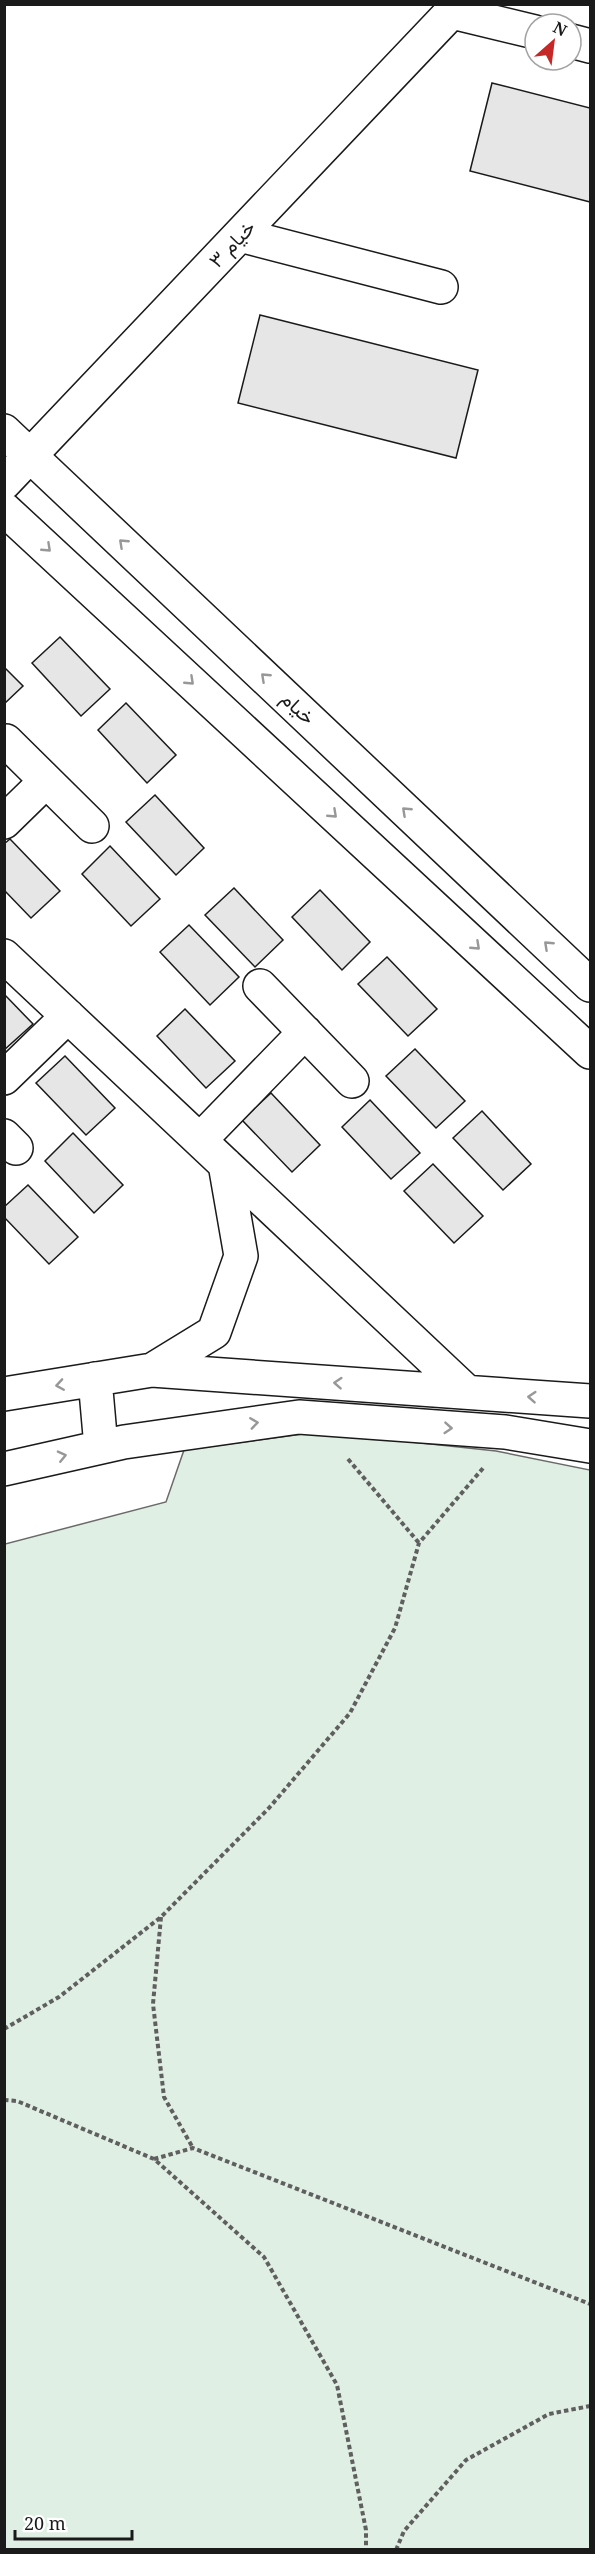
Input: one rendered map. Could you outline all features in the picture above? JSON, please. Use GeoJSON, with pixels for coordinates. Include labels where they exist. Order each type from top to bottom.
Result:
{"type":"FeatureCollection","features":[{"type":"Feature","properties":{"kind":"street"},"geometry":{"type":"LineString","coordinates":[[456,8],[523,28]]}},
{"type":"Feature","properties":{"kind":"street","name":"خیام ۳"},"geometry":{"type":"LineString","coordinates":[[4,483],[456,8]]}},
{"type":"Feature","properties":{"kind":"street"},"geometry":{"type":"LineString","coordinates":[[240,235],[441,287]]}},
{"type":"Feature","properties":{"kind":"street","name":"خیام"},"geometry":{"type":"LineString","coordinates":[[4,431],[591,985]]}},
{"type":"Feature","properties":{"kind":"street"},"geometry":{"type":"LineString","coordinates":[[4,509],[591,1052]]}},
{"type":"Feature","properties":{"kind":"street"},"geometry":{"type":"LineString","coordinates":[[6,741],[92,826]]}},
{"type":"Feature","properties":{"kind":"street"},"geometry":{"type":"LineString","coordinates":[[4,822],[46,781]]}},
{"type":"Feature","properties":{"kind":"street"},"geometry":{"type":"LineString","coordinates":[[4,956],[466,1392]]}},
{"type":"Feature","properties":{"kind":"street"},"geometry":{"type":"LineString","coordinates":[[260,986],[352,1081]]}},
{"type":"Feature","properties":{"kind":"street"},"geometry":{"type":"LineString","coordinates":[[4,1078],[68,1016]]}},
{"type":"Feature","properties":{"kind":"street"},"geometry":{"type":"LineString","coordinates":[[200,1140],[305,1032]]}},
{"type":"Feature","properties":{"kind":"street"},"geometry":{"type":"LineString","coordinates":[[152,1370],[214,1332],[241,1256],[225,1164]]}},
{"type":"Feature","properties":{"kind":"street"},"geometry":{"type":"LineString","coordinates":[[4,1394],[152,1370],[591,1401]]}},
{"type":"Feature","properties":{"kind":"street"},"geometry":{"type":"LineString","coordinates":[[96,1379],[101,1447]]}},
{"type":"Feature","properties":{"kind":"street"},"geometry":{"type":"LineString","coordinates":[[4,1469],[101,1447],[299,1417],[505,1432],[591,1446]]}},
{"type":"Feature","properties":{"kind":"path"},"geometry":{"type":"LineString","coordinates":[[4,2029],[59,1997],[161,1917],[269,1808],[350,1713],[395,1628],[419,1543],[462,1496],[496,1451],[505,1432]]}},
{"type":"Feature","properties":{"kind":"path"},"geometry":{"type":"LineString","coordinates":[[161,1917],[153,2004],[164,2097],[193,2148]]}},
{"type":"Feature","properties":{"kind":"path"},"geometry":{"type":"LineString","coordinates":[[4,2100],[17,2101],[154,2159],[264,2257],[337,2385],[366,2530],[366,2550]]}},
{"type":"Feature","properties":{"kind":"path"},"geometry":{"type":"LineString","coordinates":[[154,2159],[193,2148],[591,2304]]}},
{"type":"Feature","properties":{"kind":"path"},"geometry":{"type":"LineString","coordinates":[[396,2550],[404,2531],[466,2460],[549,2414],[591,2406]]}},
{"type":"Feature","properties":{"kind":"green space"},"geometry":{"type":"Polygon","coordinates":[[[318,1432],[496,1451],[590,1470],[590,2549],[5,2550],[5,1544],[166,1502],[184,1450],[318,1432]]]}},
{"type":"Feature","properties":{"kind":"building"},"geometry":{"type":"Polygon","coordinates":[[[492,83],[590,108],[590,202],[470,171],[492,83]]]}},
{"type":"Feature","properties":{"kind":"building"},"geometry":{"type":"Polygon","coordinates":[[[260,315],[478,370],[456,458],[238,403],[260,315]]]}},
{"type":"Feature","properties":{"kind":"building"},"geometry":{"type":"Polygon","coordinates":[[[60,637],[110,689],[81,716],[32,663],[60,637]]]}},
{"type":"Feature","properties":{"kind":"building"},"geometry":{"type":"Polygon","coordinates":[[[4,667],[23,686],[4,704],[4,667]]]}},
{"type":"Feature","properties":{"kind":"building"},"geometry":{"type":"Polygon","coordinates":[[[126,703],[176,755],[147,783],[98,730],[126,703]]]}},
{"type":"Feature","properties":{"kind":"building"},"geometry":{"type":"Polygon","coordinates":[[[155,795],[204,848],[176,875],[126,822],[155,795]]]}},
{"type":"Feature","properties":{"kind":"building"},"geometry":{"type":"Polygon","coordinates":[[[10,839],[60,891],[31,918],[4,890],[4,844],[10,839]]]}},
{"type":"Feature","properties":{"kind":"building"},"geometry":{"type":"Polygon","coordinates":[[[110,846],[160,899],[131,926],[82,874],[110,846]]]}},
{"type":"Feature","properties":{"kind":"building"},"geometry":{"type":"Polygon","coordinates":[[[234,888],[283,940],[255,967],[205,915],[234,888]]]}},
{"type":"Feature","properties":{"kind":"building"},"geometry":{"type":"Polygon","coordinates":[[[320,890],[370,942],[342,970],[292,917],[320,890]]]}},
{"type":"Feature","properties":{"kind":"building"},"geometry":{"type":"Polygon","coordinates":[[[189,925],[239,977],[210,1005],[160,952],[189,925]]]}},
{"type":"Feature","properties":{"kind":"building"},"geometry":{"type":"Polygon","coordinates":[[[387,957],[437,1009],[408,1036],[358,984],[387,957]]]}},
{"type":"Feature","properties":{"kind":"building"},"geometry":{"type":"Polygon","coordinates":[[[4,994],[33,1024],[4,1050],[4,994]]]}},
{"type":"Feature","properties":{"kind":"building"},"geometry":{"type":"Polygon","coordinates":[[[185,1009],[235,1061],[206,1088],[157,1036],[185,1009]]]}},
{"type":"Feature","properties":{"kind":"building"},"geometry":{"type":"Polygon","coordinates":[[[415,1049],[465,1101],[436,1128],[386,1076],[415,1049]]]}},
{"type":"Feature","properties":{"kind":"building"},"geometry":{"type":"Polygon","coordinates":[[[65,1056],[115,1108],[86,1135],[36,1083],[65,1056]]]}},
{"type":"Feature","properties":{"kind":"building"},"geometry":{"type":"Polygon","coordinates":[[[271,1093],[320,1145],[292,1172],[242,1120],[271,1093]]]}},
{"type":"Feature","properties":{"kind":"building"},"geometry":{"type":"Polygon","coordinates":[[[370,1100],[420,1153],[391,1179],[342,1127],[370,1100]]]}},
{"type":"Feature","properties":{"kind":"building"},"geometry":{"type":"Polygon","coordinates":[[[482,1111],[531,1164],[503,1190],[453,1138],[482,1111]]]}},
{"type":"Feature","properties":{"kind":"building"},"geometry":{"type":"Polygon","coordinates":[[[73,1133],[123,1185],[94,1213],[45,1161],[73,1133]]]}},
{"type":"Feature","properties":{"kind":"building"},"geometry":{"type":"Polygon","coordinates":[[[433,1164],[483,1216],[454,1243],[404,1191],[433,1164]]]}},
{"type":"Feature","properties":{"kind":"building"},"geometry":{"type":"Polygon","coordinates":[[[28,1185],[78,1237],[49,1264],[4,1217],[4,1207],[28,1185]]]}}]}
